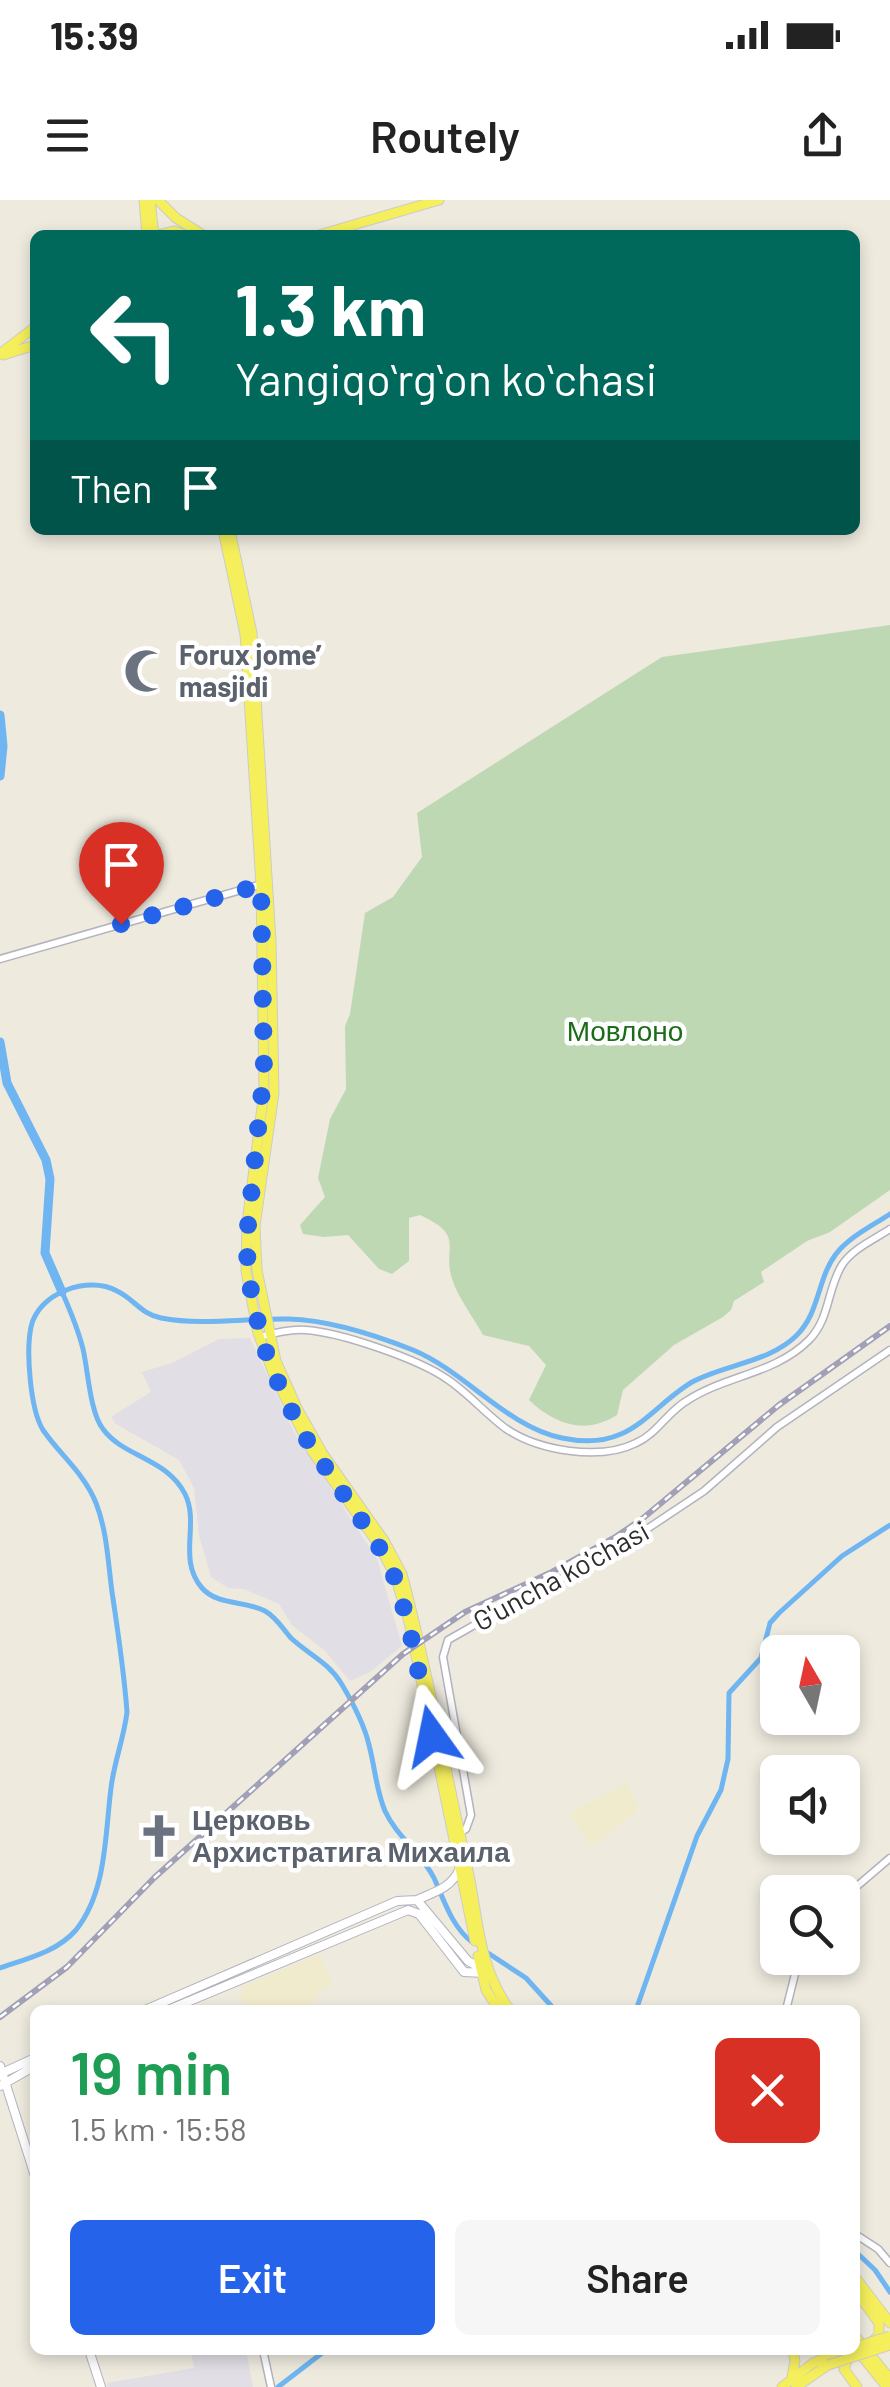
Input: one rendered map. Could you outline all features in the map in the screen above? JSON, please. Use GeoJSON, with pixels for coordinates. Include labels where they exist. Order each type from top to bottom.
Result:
{"type":"FeatureCollection","features":[{"type":"Feature","properties":{"kind":"main road"},"geometry":{"type":"LineString","coordinates":[[141,230],[151,200]]}},
{"type":"Feature","properties":{"kind":"main road"},"geometry":{"type":"LineString","coordinates":[[151,200],[153,230]]}},
{"type":"Feature","properties":{"kind":"main road"},"geometry":{"type":"LineString","coordinates":[[151,200],[196,230]]}},
{"type":"Feature","properties":{"kind":"main road"},"geometry":{"type":"LineString","coordinates":[[335,230],[439,200]]}},
{"type":"Feature","properties":{"kind":"main road"},"geometry":{"type":"LineString","coordinates":[[145,216],[151,230]]}},
{"type":"Feature","properties":{"kind":"main road"},"geometry":{"type":"LineString","coordinates":[[0,355],[30,331]]}},
{"type":"Feature","properties":{"kind":"main road"},"geometry":{"type":"LineString","coordinates":[[0,355],[30,338]]}},
{"type":"Feature","properties":{"kind":"main road"},"geometry":{"type":"LineString","coordinates":[[0,355],[30,346]]}},
{"type":"Feature","properties":{"kind":"main road"},"geometry":{"type":"LineString","coordinates":[[228,535],[245,634],[265,884],[264,1092],[246,1245],[274,1375],[301,1431],[378,1545],[394,1576],[456,1835],[486,1990]]}},
{"type":"Feature","properties":{"kind":"main road"},"geometry":{"type":"LineString","coordinates":[[456,1835],[459,1870],[476,1935]]}},
{"type":"Feature","properties":{"kind":"main road"},"geometry":{"type":"LineString","coordinates":[[189,2001],[397,1902],[417,1900],[446,1887],[459,1870]]}},
{"type":"Feature","properties":{"kind":"main road"},"geometry":{"type":"LineString","coordinates":[[417,1900],[468,1960],[483,1967],[506,2005]]}},
{"type":"Feature","properties":{"kind":"main road"},"geometry":{"type":"LineString","coordinates":[[189,2001],[408,1910],[419,1914],[496,2005]]}},
{"type":"Feature","properties":{"kind":"main road"},"geometry":{"type":"LineString","coordinates":[[464,1972],[483,1967]]}},
{"type":"Feature","properties":{"kind":"main road"},"geometry":{"type":"LineString","coordinates":[[2,2076],[30,2061]]}},
{"type":"Feature","properties":{"kind":"main road"},"geometry":{"type":"LineString","coordinates":[[2,2076],[30,2068]]}},
{"type":"Feature","properties":{"kind":"main road"},"geometry":{"type":"LineString","coordinates":[[2,2076],[30,2161]]}},
{"type":"Feature","properties":{"kind":"main road"},"geometry":{"type":"LineString","coordinates":[[860,2283],[890,2323]]}},
{"type":"Feature","properties":{"kind":"main road"},"geometry":{"type":"LineString","coordinates":[[860,2297],[879,2323],[879,2335],[872,2342]]}},
{"type":"Feature","properties":{"kind":"main road"},"geometry":{"type":"LineString","coordinates":[[860,2346],[890,2336]]}},
{"type":"Feature","properties":{"kind":"main road"},"geometry":{"type":"LineString","coordinates":[[860,2342],[890,2379]]}},
{"type":"Feature","properties":{"kind":"main road"},"geometry":{"type":"LineString","coordinates":[[860,2350],[890,2345]]}},
{"type":"Feature","properties":{"kind":"main road"},"geometry":{"type":"LineString","coordinates":[[91,2355],[101,2387]]}},
{"type":"Feature","properties":{"kind":"main road"},"geometry":{"type":"LineString","coordinates":[[793,2355],[794,2382]]}},
{"type":"Feature","properties":{"kind":"main road"},"geometry":{"type":"LineString","coordinates":[[782,2387],[837,2355]]}},
{"type":"Feature","properties":{"kind":"main road"},"geometry":{"type":"LineString","coordinates":[[840,2355],[844,2369],[857,2387]]}},
{"type":"Feature","properties":{"kind":"main road"},"geometry":{"type":"LineString","coordinates":[[843,2355],[886,2387]]}},
{"type":"Feature","properties":{"kind":"street"},"geometry":{"type":"LineString","coordinates":[[4,958],[265,884]]}},
{"type":"Feature","properties":{"kind":"street"},"geometry":{"type":"LineString","coordinates":[[264,1334],[302,1330],[356,1342],[446,1378],[504,1427],[526,1439],[578,1451],[609,1452],[644,1439],[674,1410],[706,1390],[729,1378],[771,1368],[799,1349],[822,1321],[845,1261],[890,1229]]}},
{"type":"Feature","properties":{"kind":"street","name":"G'uncha ko'chasi"},"geometry":{"type":"LineString","coordinates":[[456,1835],[466,1828],[471,1815],[443,1657],[448,1640],[605,1557],[704,1491],[777,1427],[890,1350]]}},
{"type":"Feature","properties":{"kind":"street"},"geometry":{"type":"LineString","coordinates":[[860,1884],[890,1858]]}},
{"type":"Feature","properties":{"kind":"street"},"geometry":{"type":"LineString","coordinates":[[787,2005],[794,1975]]}},
{"type":"Feature","properties":{"kind":"street"},"geometry":{"type":"LineString","coordinates":[[860,2237],[878,2249],[890,2264]]}},
{"type":"Feature","properties":{"kind":"street"},"geometry":{"type":"LineString","coordinates":[[265,2355],[271,2386]]}},
{"type":"Feature","properties":{"kind":"shaded area"},"geometry":{"type":"Polygon","coordinates":[[[250,1338],[293,1430],[377,1559],[402,1646],[370,1672],[350,1681],[325,1651],[292,1625],[279,1604],[244,1589],[228,1588],[211,1577],[199,1535],[194,1488],[179,1460],[116,1424],[111,1417],[151,1392],[142,1372],[172,1363],[219,1339],[250,1338]]]}},
{"type":"Feature","properties":{"kind":"shaded area"},"geometry":{"type":"Polygon","coordinates":[[[627,1783],[637,1805],[636,1812],[592,1847],[569,1813],[627,1783]]]}},
{"type":"Feature","properties":{"kind":"shaded area"},"geometry":{"type":"Polygon","coordinates":[[[320,1954],[333,1984],[319,1992],[310,2005],[245,2005],[238,1996],[243,1993],[241,1987],[320,1954]]]}},
{"type":"Feature","properties":{"kind":"shaded area"},"geometry":{"type":"Polygon","coordinates":[[[192,2355],[247,2355],[253,2387],[108,2387],[107,2383],[194,2368],[192,2355]]]}},
{"type":"Feature","properties":{"kind":"green space","name":"Мовлоно"},"geometry":{"type":"Polygon","coordinates":[[[890,625],[890,1190],[830,1232],[807,1241],[761,1272],[764,1282],[734,1301],[723,1317],[674,1345],[623,1390],[617,1415],[594,1425],[560,1421],[529,1400],[546,1365],[529,1346],[483,1335],[452,1279],[448,1236],[434,1222],[420,1215],[409,1218],[409,1261],[392,1274],[379,1269],[348,1235],[303,1234],[300,1225],[325,1197],[318,1178],[330,1119],[346,1089],[345,1026],[365,913],[393,897],[422,857],[417,813],[662,657],[890,625]]]}},
{"type":"Feature","properties":{"kind":"waterway"},"geometry":{"type":"LineString","coordinates":[[0,715],[0,776]]}},
{"type":"Feature","properties":{"kind":"waterway"},"geometry":{"type":"LineString","coordinates":[[0,1042],[7,1083],[46,1160],[50,1179],[45,1253],[62,1292]]}},
{"type":"Feature","properties":{"kind":"waterway"},"geometry":{"type":"LineString","coordinates":[[0,1968],[60,1944],[86,1915],[103,1862],[112,1778],[127,1712],[100,1514],[85,1483],[43,1430],[35,1408],[30,1380],[30,1337],[43,1305],[66,1290],[92,1285],[117,1291],[161,1318],[209,1322],[289,1319],[336,1325],[413,1350],[542,1432],[569,1439],[599,1440],[631,1429],[694,1381],[786,1344],[810,1316],[836,1254],[890,1214]]}},
{"type":"Feature","properties":{"kind":"waterway"},"geometry":{"type":"LineString","coordinates":[[62,1292],[81,1342],[92,1402],[103,1429],[122,1446],[167,1473],[185,1494],[195,1577],[208,1594],[269,1614],[336,1676],[364,1729],[385,1811],[429,1869],[454,1921],[472,1942]]}},
{"type":"Feature","properties":{"kind":"waterway"},"geometry":{"type":"LineString","coordinates":[[638,2005],[697,1836],[721,1790],[728,1759],[729,1693],[761,1658],[770,1623],[779,1613],[842,1556],[890,1525]]}},
{"type":"Feature","properties":{"kind":"waterway"},"geometry":{"type":"LineString","coordinates":[[485,1951],[526,1978],[550,2005]]}},
{"type":"Feature","properties":{"kind":"waterway"},"geometry":{"type":"LineString","coordinates":[[860,2256],[890,2292]]}},
{"type":"Feature","properties":{"kind":"waterway"},"geometry":{"type":"LineString","coordinates":[[278,2387],[320,2355]]}},
{"type":"Feature","properties":{"kind":"railway"},"geometry":{"type":"LineString","coordinates":[[0,2017],[67,1967],[154,1878],[403,1654],[465,1612],[614,1538],[779,1405],[890,1326]]}},
{"type":"Feature","properties":{"kind":"place","name":"Forux jome’ masjidi"},"geometry":{"type":"Point","coordinates":[146,671]}},
{"type":"Feature","properties":{"kind":"place","name":"Церковь Архистратига Михаила"},"geometry":{"type":"Point","coordinates":[159,1836]}},
{"type":"Feature","properties":{"kind":"route"},"geometry":{"type":"LineString","coordinates":[[121,924],[261,885],[264,1092],[246,1245],[246,1271],[258,1332],[280,1389],[312,1451],[378,1545],[394,1576],[432,1736]]}}]}
